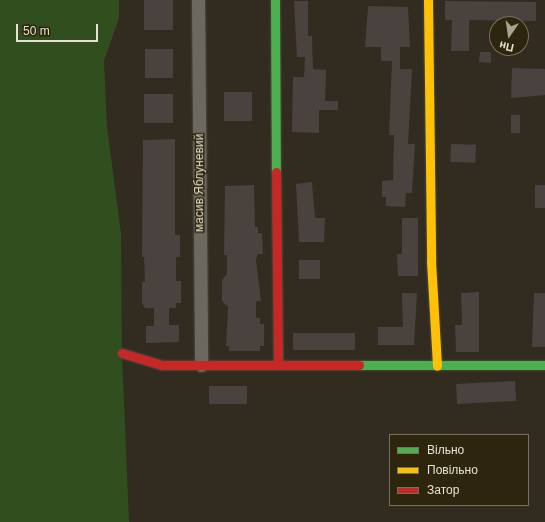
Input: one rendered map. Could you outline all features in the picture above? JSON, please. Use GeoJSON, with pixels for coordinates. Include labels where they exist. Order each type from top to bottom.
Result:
{"type":"FeatureCollection","features":[{"type":"Feature","properties":{"kind":"street","name":"масив Яблуневий"},"geometry":{"type":"LineString","coordinates":[[198,0],[201,365]]}},
{"type":"Feature","properties":{"kind":"street"},"geometry":{"type":"LineString","coordinates":[[275,0],[278,365]]}},
{"type":"Feature","properties":{"kind":"street"},"geometry":{"type":"LineString","coordinates":[[428,0],[431,260],[437,366]]}},
{"type":"Feature","properties":{"kind":"street"},"geometry":{"type":"LineString","coordinates":[[122,353],[162,365],[545,365]]}},
{"type":"Feature","properties":{"kind":"green space"},"geometry":{"type":"Polygon","coordinates":[[[0,0],[119,0],[119,18],[104,61],[107,127],[121,233],[122,353],[129,522],[0,522],[0,0]]]}},
{"type":"Feature","properties":{"kind":"building"},"geometry":{"type":"Polygon","coordinates":[[[144,0],[173,0],[173,30],[144,30],[144,0]]]}},
{"type":"Feature","properties":{"kind":"building"},"geometry":{"type":"Polygon","coordinates":[[[294,1],[308,1],[308,36],[312,36],[313,69],[326,70],[325,101],[338,101],[338,110],[319,110],[319,133],[292,132],[293,77],[304,77],[305,57],[297,57],[294,1]]]}},
{"type":"Feature","properties":{"kind":"building"},"geometry":{"type":"Polygon","coordinates":[[[445,1],[536,2],[536,21],[529,21],[529,16],[489,16],[489,20],[469,20],[469,51],[451,51],[452,20],[445,20],[445,1]]]}},
{"type":"Feature","properties":{"kind":"building"},"geometry":{"type":"Polygon","coordinates":[[[368,6],[408,7],[410,47],[400,47],[400,69],[412,69],[408,144],[415,144],[412,193],[406,193],[405,207],[386,206],[386,197],[382,197],[382,181],[393,180],[394,135],[389,135],[392,61],[381,61],[381,47],[365,47],[368,6]]]}},
{"type":"Feature","properties":{"kind":"building"},"geometry":{"type":"Polygon","coordinates":[[[145,49],[173,49],[173,78],[145,78],[145,49]]]}},
{"type":"Feature","properties":{"kind":"building"},"geometry":{"type":"Polygon","coordinates":[[[480,52],[489,52],[489,56],[491,56],[491,63],[479,62],[480,52]]]}},
{"type":"Feature","properties":{"kind":"building"},"geometry":{"type":"Polygon","coordinates":[[[512,68],[545,69],[545,95],[511,98],[512,68]]]}},
{"type":"Feature","properties":{"kind":"building"},"geometry":{"type":"Polygon","coordinates":[[[224,92],[252,92],[252,121],[224,121],[224,92]]]}},
{"type":"Feature","properties":{"kind":"building"},"geometry":{"type":"Polygon","coordinates":[[[144,94],[173,94],[173,123],[144,123],[144,94]]]}},
{"type":"Feature","properties":{"kind":"building"},"geometry":{"type":"Polygon","coordinates":[[[511,115],[520,115],[520,133],[511,133],[511,115]]]}},
{"type":"Feature","properties":{"kind":"building"},"geometry":{"type":"Polygon","coordinates":[[[175,139],[175,235],[180,235],[180,257],[176,257],[176,281],[181,281],[181,303],[176,303],[176,308],[169,308],[169,325],[179,325],[179,342],[146,343],[146,326],[154,326],[154,308],[145,308],[142,303],[142,282],[145,282],[144,257],[142,257],[143,140],[175,139]]]}},
{"type":"Feature","properties":{"kind":"building"},"geometry":{"type":"Polygon","coordinates":[[[451,144],[476,145],[475,163],[450,162],[451,144]]]}},
{"type":"Feature","properties":{"kind":"building"},"geometry":{"type":"Polygon","coordinates":[[[312,182],[315,218],[325,218],[324,242],[299,242],[296,184],[312,182]]]}},
{"type":"Feature","properties":{"kind":"building"},"geometry":{"type":"Polygon","coordinates":[[[254,185],[255,227],[258,227],[258,233],[262,233],[263,254],[258,254],[256,260],[261,301],[256,301],[256,318],[260,318],[260,324],[264,324],[264,346],[260,346],[260,351],[229,351],[229,346],[226,346],[228,307],[222,301],[222,280],[227,274],[227,255],[224,255],[225,186],[254,185]]]}},
{"type":"Feature","properties":{"kind":"building"},"geometry":{"type":"Polygon","coordinates":[[[535,185],[545,185],[545,208],[535,208],[535,185]]]}},
{"type":"Feature","properties":{"kind":"building"},"geometry":{"type":"Polygon","coordinates":[[[402,218],[418,218],[418,276],[398,276],[397,254],[402,254],[402,218]]]}},
{"type":"Feature","properties":{"kind":"building"},"geometry":{"type":"Polygon","coordinates":[[[299,260],[320,260],[320,279],[299,279],[299,260]]]}},
{"type":"Feature","properties":{"kind":"building"},"geometry":{"type":"Polygon","coordinates":[[[479,292],[479,352],[456,352],[455,325],[462,325],[461,293],[479,292]]]}},
{"type":"Feature","properties":{"kind":"building"},"geometry":{"type":"Polygon","coordinates":[[[402,293],[417,293],[414,345],[378,345],[378,327],[403,327],[402,293]]]}},
{"type":"Feature","properties":{"kind":"building"},"geometry":{"type":"Polygon","coordinates":[[[534,293],[545,293],[545,347],[532,347],[534,293]]]}},
{"type":"Feature","properties":{"kind":"building"},"geometry":{"type":"Polygon","coordinates":[[[293,333],[355,333],[355,350],[293,350],[293,333]]]}},
{"type":"Feature","properties":{"kind":"building"},"geometry":{"type":"Polygon","coordinates":[[[515,381],[516,401],[457,404],[456,384],[515,381]]]}},
{"type":"Feature","properties":{"kind":"building"},"geometry":{"type":"Polygon","coordinates":[[[209,386],[247,386],[247,404],[209,404],[209,386]]]}},
{"type":"Feature","properties":{"kind":"traffic: fast"},"geometry":{"type":"LineString","coordinates":[[275,0],[276,172]]}},
{"type":"Feature","properties":{"kind":"traffic: fast"},"geometry":{"type":"LineString","coordinates":[[359,365],[545,365]]}},
{"type":"Feature","properties":{"kind":"traffic: slow"},"geometry":{"type":"LineString","coordinates":[[428,0],[431,261],[437,366]]}},
{"type":"Feature","properties":{"kind":"traffic: jam"},"geometry":{"type":"LineString","coordinates":[[276,172],[278,365]]}},
{"type":"Feature","properties":{"kind":"traffic: jam"},"geometry":{"type":"LineString","coordinates":[[122,353],[162,365],[359,365]]}}]}
